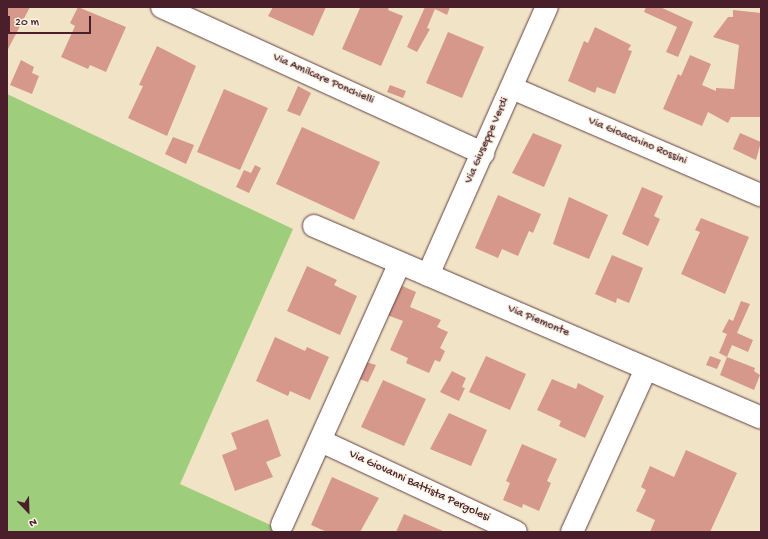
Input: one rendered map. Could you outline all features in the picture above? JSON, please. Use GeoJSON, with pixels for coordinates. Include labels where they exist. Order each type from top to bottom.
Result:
{"type":"FeatureCollection","features":[{"type":"Feature","properties":{"kind":"street","name":"Via Amilcare Ponchielli"},"geometry":{"type":"LineString","coordinates":[[162,7],[483,153]]}},
{"type":"Feature","properties":{"kind":"street","name":"Via Giuseppe Verdi"},"geometry":{"type":"LineString","coordinates":[[428,275],[512,88],[546,7]]}},
{"type":"Feature","properties":{"kind":"street","name":"Via Gioacchino Rossini"},"geometry":{"type":"LineString","coordinates":[[512,88],[761,195]]}},
{"type":"Feature","properties":{"kind":"street","name":"Via Piemonte"},"geometry":{"type":"LineString","coordinates":[[314,226],[761,418]]}},
{"type":"Feature","properties":{"kind":"street"},"geometry":{"type":"LineString","coordinates":[[282,525],[400,262]]}},
{"type":"Feature","properties":{"kind":"street"},"geometry":{"type":"LineString","coordinates":[[572,532],[646,369]]}},
{"type":"Feature","properties":{"kind":"street","name":"Via Giovanni Battista Pergolesi"},"geometry":{"type":"LineString","coordinates":[[321,441],[516,532]]}},
{"type":"Feature","properties":{"kind":"green space"},"geometry":{"type":"Polygon","coordinates":[[[7,94],[293,229],[180,484],[286,532],[7,532],[7,94]]]}},
{"type":"Feature","properties":{"kind":"building"},"geometry":{"type":"Polygon","coordinates":[[[7,7],[30,7],[7,51],[7,7]]]}},
{"type":"Feature","properties":{"kind":"building"},"geometry":{"type":"Polygon","coordinates":[[[78,7],[126,27],[106,72],[90,65],[88,69],[61,57],[75,26],[70,23],[78,7]]]}},
{"type":"Feature","properties":{"kind":"building"},"geometry":{"type":"Polygon","coordinates":[[[273,7],[326,7],[313,36],[268,16],[273,7]]]}},
{"type":"Feature","properties":{"kind":"building"},"geometry":{"type":"Polygon","coordinates":[[[389,7],[388,10],[403,16],[381,66],[342,49],[360,8],[389,7]]]}},
{"type":"Feature","properties":{"kind":"building"},"geometry":{"type":"Polygon","coordinates":[[[425,7],[450,7],[447,15],[435,9],[427,28],[430,29],[417,52],[407,47],[425,7]]]}},
{"type":"Feature","properties":{"kind":"building"},"geometry":{"type":"Polygon","coordinates":[[[646,7],[660,7],[693,22],[678,57],[666,52],[677,27],[644,12],[646,7]]]}},
{"type":"Feature","properties":{"kind":"building"},"geometry":{"type":"Polygon","coordinates":[[[733,10],[761,13],[761,117],[731,117],[728,123],[708,112],[702,126],[663,109],[678,74],[681,76],[690,55],[711,64],[702,85],[716,91],[716,88],[734,89],[739,45],[713,37],[728,17],[733,17],[733,10]]]}},
{"type":"Feature","properties":{"kind":"building"},"geometry":{"type":"Polygon","coordinates":[[[595,27],[631,45],[628,50],[632,51],[615,94],[597,87],[595,93],[568,81],[584,41],[588,43],[595,27]]]}},
{"type":"Feature","properties":{"kind":"building"},"geometry":{"type":"Polygon","coordinates":[[[448,32],[484,47],[462,98],[426,83],[448,32]]]}},
{"type":"Feature","properties":{"kind":"building"},"geometry":{"type":"Polygon","coordinates":[[[157,46],[196,66],[167,136],[128,118],[143,86],[139,85],[157,46]]]}},
{"type":"Feature","properties":{"kind":"building"},"geometry":{"type":"Polygon","coordinates":[[[21,60],[34,67],[32,73],[39,76],[32,94],[10,85],[21,60]]]}},
{"type":"Feature","properties":{"kind":"building"},"geometry":{"type":"Polygon","coordinates":[[[390,85],[406,91],[403,98],[387,92],[390,85]]]}},
{"type":"Feature","properties":{"kind":"building"},"geometry":{"type":"Polygon","coordinates":[[[298,86],[311,93],[300,116],[287,111],[298,86]]]}},
{"type":"Feature","properties":{"kind":"building"},"geometry":{"type":"Polygon","coordinates":[[[224,89],[268,108],[240,170],[197,152],[224,89]]]}},
{"type":"Feature","properties":{"kind":"building"},"geometry":{"type":"Polygon","coordinates":[[[302,127],[380,162],[354,220],[276,184],[302,127]]]}},
{"type":"Feature","properties":{"kind":"building"},"geometry":{"type":"Polygon","coordinates":[[[533,133],[562,145],[544,187],[512,173],[533,133]]]}},
{"type":"Feature","properties":{"kind":"building"},"geometry":{"type":"Polygon","coordinates":[[[740,133],[761,142],[756,160],[733,149],[740,133]]]}},
{"type":"Feature","properties":{"kind":"building"},"geometry":{"type":"Polygon","coordinates":[[[173,137],[194,145],[186,164],[165,154],[173,137]]]}},
{"type":"Feature","properties":{"kind":"building"},"geometry":{"type":"Polygon","coordinates":[[[255,165],[261,168],[249,193],[236,187],[244,170],[251,173],[255,165]]]}},
{"type":"Feature","properties":{"kind":"building"},"geometry":{"type":"Polygon","coordinates":[[[642,187],[663,196],[654,216],[660,219],[648,246],[622,234],[642,187]]]}},
{"type":"Feature","properties":{"kind":"building"},"geometry":{"type":"Polygon","coordinates":[[[498,195],[541,214],[533,233],[529,231],[518,256],[502,249],[498,258],[475,248],[498,195]]]}},
{"type":"Feature","properties":{"kind":"building"},"geometry":{"type":"Polygon","coordinates":[[[569,197],[608,215],[589,259],[553,244],[569,197]]]}},
{"type":"Feature","properties":{"kind":"building"},"geometry":{"type":"Polygon","coordinates":[[[701,218],[749,237],[725,294],[681,274],[700,232],[695,230],[701,218]]]}},
{"type":"Feature","properties":{"kind":"building"},"geometry":{"type":"Polygon","coordinates":[[[612,255],[643,268],[629,303],[617,298],[616,303],[595,294],[612,255]]]}},
{"type":"Feature","properties":{"kind":"building"},"geometry":{"type":"Polygon","coordinates":[[[307,266],[337,280],[334,285],[357,296],[340,335],[287,311],[307,266]]]}},
{"type":"Feature","properties":{"kind":"building"},"geometry":{"type":"Polygon","coordinates":[[[400,285],[416,292],[410,307],[441,320],[437,327],[448,332],[440,348],[445,351],[440,362],[435,360],[429,373],[406,363],[408,358],[390,350],[403,321],[387,315],[400,285]]]}},
{"type":"Feature","properties":{"kind":"building"},"geometry":{"type":"Polygon","coordinates":[[[741,301],[750,304],[737,333],[753,340],[748,352],[732,345],[727,357],[719,353],[727,334],[722,332],[729,319],[733,321],[741,301]]]}},
{"type":"Feature","properties":{"kind":"building"},"geometry":{"type":"Polygon","coordinates":[[[275,337],[305,351],[307,347],[329,357],[310,400],[290,391],[288,396],[256,381],[275,337]]]}},
{"type":"Feature","properties":{"kind":"building"},"geometry":{"type":"Polygon","coordinates":[[[486,356],[526,374],[510,410],[469,392],[486,356]]]}},
{"type":"Feature","properties":{"kind":"building"},"geometry":{"type":"Polygon","coordinates":[[[710,356],[721,360],[717,369],[706,365],[710,356]]]}},
{"type":"Feature","properties":{"kind":"building"},"geometry":{"type":"Polygon","coordinates":[[[727,357],[755,368],[754,371],[760,375],[754,390],[720,375],[727,357]]]}},
{"type":"Feature","properties":{"kind":"building"},"geometry":{"type":"Polygon","coordinates":[[[366,362],[376,365],[368,382],[359,379],[366,362]]]}},
{"type":"Feature","properties":{"kind":"building"},"geometry":{"type":"Polygon","coordinates":[[[452,371],[466,378],[462,387],[465,388],[459,401],[440,392],[452,371]]]}},
{"type":"Feature","properties":{"kind":"building"},"geometry":{"type":"Polygon","coordinates":[[[552,379],[576,389],[578,383],[604,396],[585,438],[559,426],[561,421],[537,410],[552,379]]]}},
{"type":"Feature","properties":{"kind":"building"},"geometry":{"type":"Polygon","coordinates":[[[383,380],[426,399],[404,446],[361,427],[383,380]]]}},
{"type":"Feature","properties":{"kind":"building"},"geometry":{"type":"Polygon","coordinates":[[[449,413],[487,430],[471,466],[430,449],[449,413]]]}},
{"type":"Feature","properties":{"kind":"building"},"geometry":{"type":"Polygon","coordinates":[[[268,419],[281,456],[266,462],[273,477],[235,491],[222,455],[237,449],[231,433],[268,419]]]}},
{"type":"Feature","properties":{"kind":"building"},"geometry":{"type":"Polygon","coordinates":[[[522,444],[557,459],[547,481],[551,483],[539,511],[523,504],[522,508],[503,500],[510,483],[506,481],[522,444]]]}},
{"type":"Feature","properties":{"kind":"building"},"geometry":{"type":"Polygon","coordinates":[[[686,450],[737,473],[710,532],[650,532],[655,520],[636,511],[646,490],[641,487],[650,466],[674,477],[686,450]]]}},
{"type":"Feature","properties":{"kind":"building"},"geometry":{"type":"Polygon","coordinates":[[[332,477],[379,498],[360,532],[327,532],[311,525],[332,477]]]}},
{"type":"Feature","properties":{"kind":"building"},"geometry":{"type":"Polygon","coordinates":[[[404,514],[418,520],[445,532],[396,532],[404,514]]]}}]}
